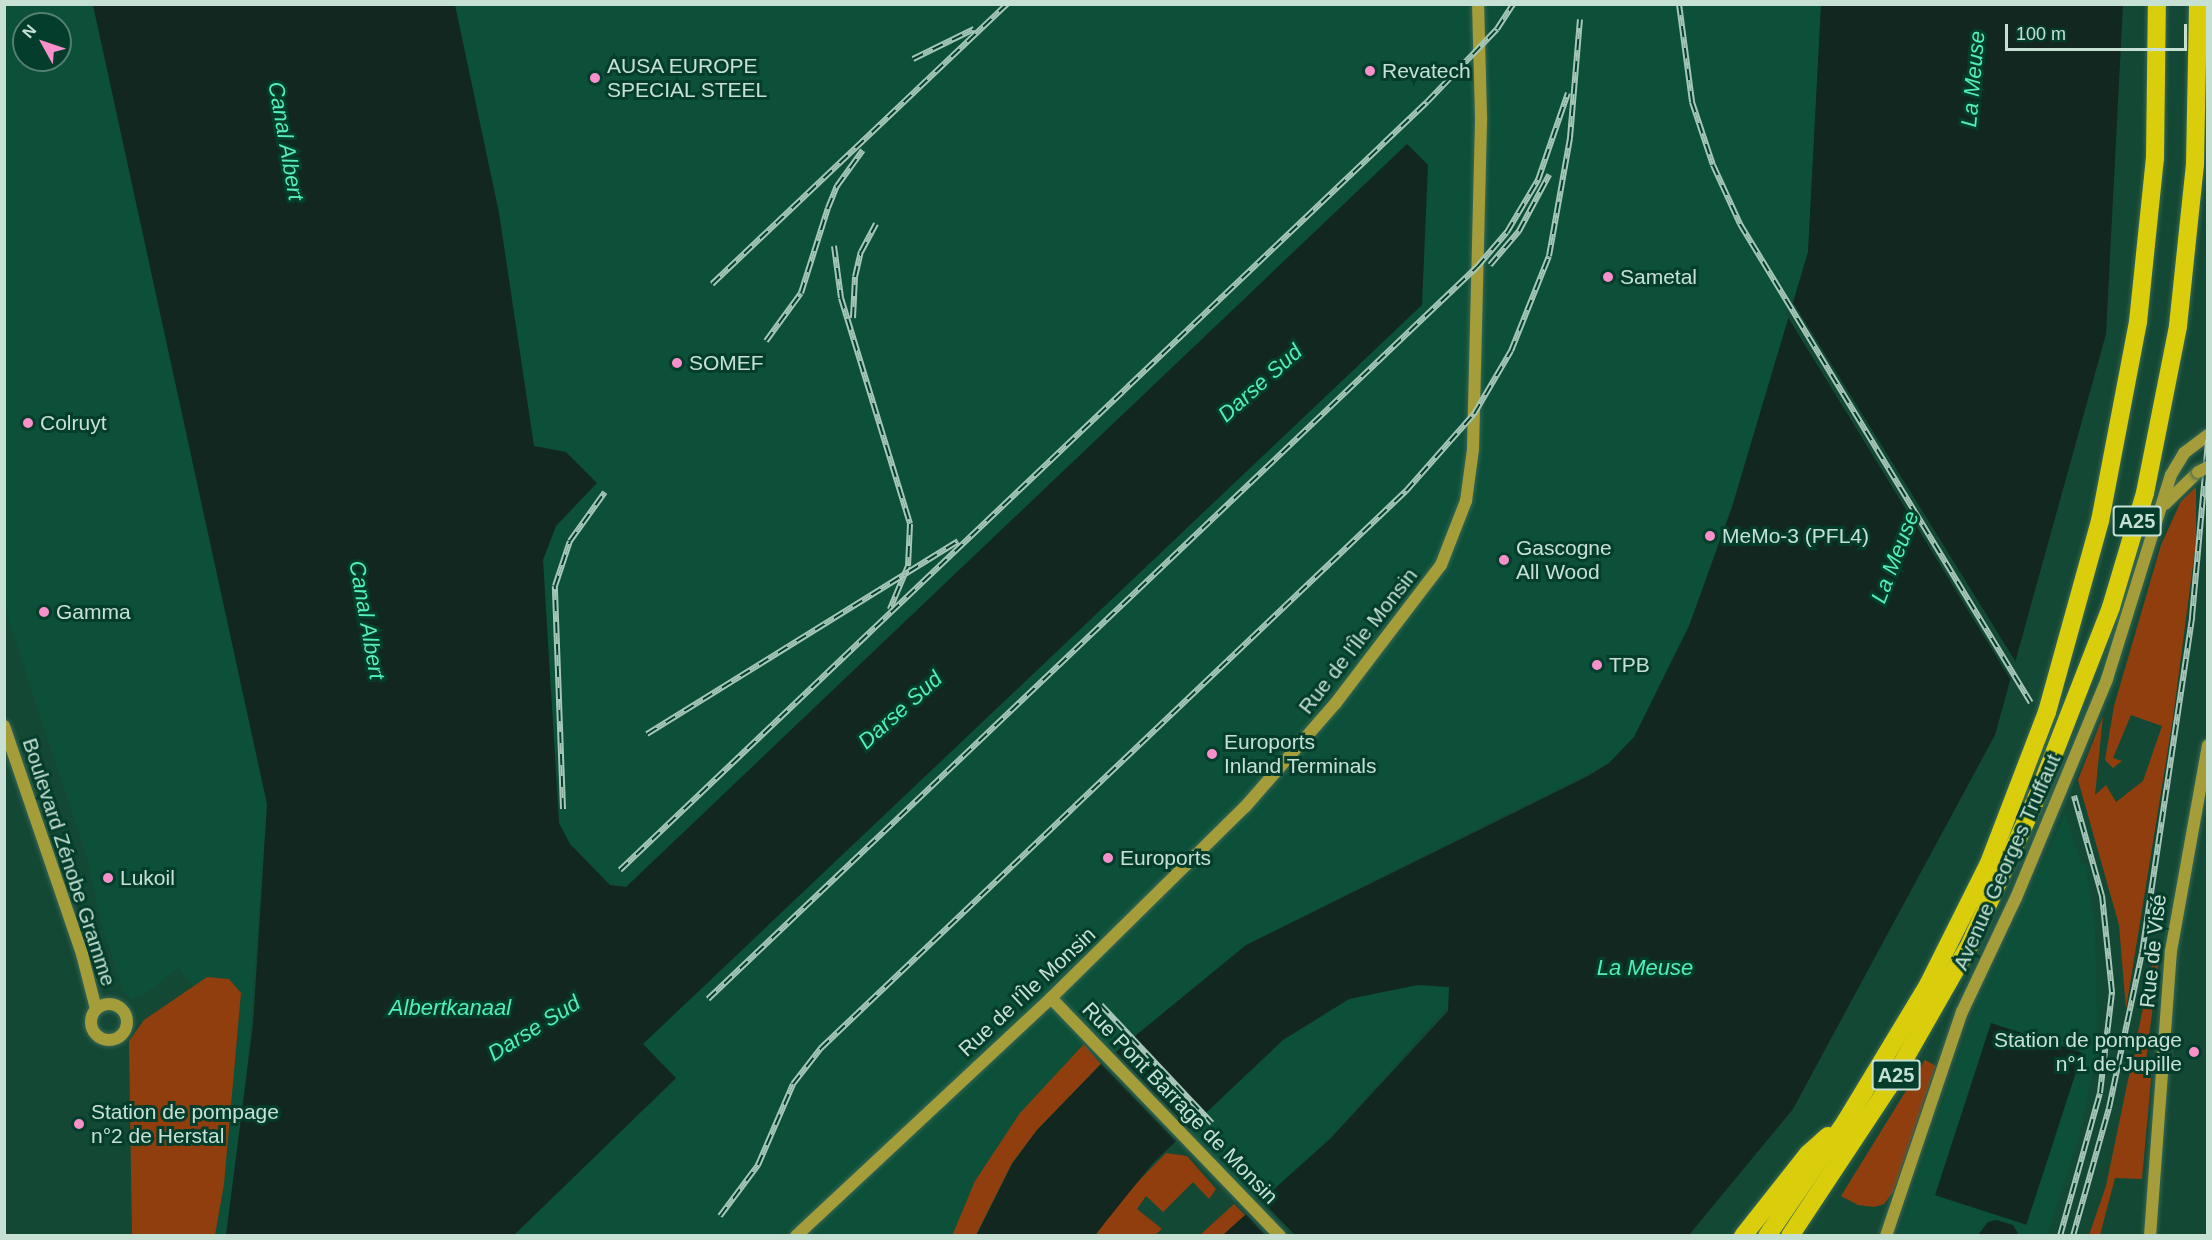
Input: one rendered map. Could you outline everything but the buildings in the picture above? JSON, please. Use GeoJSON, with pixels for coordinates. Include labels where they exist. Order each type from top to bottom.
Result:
{"type":"FeatureCollection","features":[{"type":"Feature","properties":{"kind":"highway","name":"A25"},"geometry":{"type":"LineString","coordinates":[[1767,1236],[1846,1121],[1928,985],[1989,863],[2047,712],[2071,633],[2109,482],[2138,322],[2155,158],[2157,4]]}},
{"type":"Feature","properties":{"kind":"highway","name":"A25"},"geometry":{"type":"LineString","coordinates":[[1790,1236],[1851,1146],[1938,1003],[1988,907],[2067,723],[2123,571],[2163,409],[2189,245],[2199,4]]}},
{"type":"Feature","properties":{"kind":"highway","name":"A25"},"geometry":{"type":"LineString","coordinates":[[1743,1236],[1808,1154],[1846,1121]]}},
{"type":"Feature","properties":{"kind":"highway"},"geometry":{"type":"LineString","coordinates":[[1805,1236],[1848,1168],[1851,1146]]}},
{"type":"Feature","properties":{"kind":"street","name":"Rue de l'Île Monsin"},"geometry":{"type":"LineString","coordinates":[[796,1236],[1051,998],[1175,878],[1277,772],[1403,619],[1431,582],[1450,549],[1466,501],[1473,449],[1481,116],[1478,4]]}},
{"type":"Feature","properties":{"kind":"street","name":"Avenue Georges Truffaut"},"geometry":{"type":"LineString","coordinates":[[1886,1236],[1962,1012],[2016,898],[2107,679],[2175,467],[2204,437]]}},
{"type":"Feature","properties":{"kind":"street","name":"Avenue Georges Truffaut"},"geometry":{"type":"LineString","coordinates":[[2164,505],[2203,470]]}},
{"type":"Feature","properties":{"kind":"street","name":"Boulevard Zénobe Gramme"},"geometry":{"type":"LineString","coordinates":[[4,726],[82,954],[96,1009]]}},
{"type":"Feature","properties":{"kind":"street","name":"Rue de Visé"},"geometry":{"type":"LineString","coordinates":[[2150,1236],[2171,951],[2208,745]]}},
{"type":"Feature","properties":{"kind":"street","name":"Rue Pont Barrage de Monsin"},"geometry":{"type":"LineString","coordinates":[[1051,998],[1188,1143],[1280,1236]]}},
{"type":"Feature","properties":{"kind":"shaded area"},"geometry":{"type":"Polygon","coordinates":[[[4,5],[93,5],[267,804],[245,1098],[226,1235],[215,1235],[224,1184],[241,993],[207,977],[194,987],[179,967],[147,993],[132,999],[123,991],[101,922],[87,858],[5,609],[4,5]]]}},
{"type":"Feature","properties":{"kind":"shaded area"},"geometry":{"type":"Polygon","coordinates":[[[455,5],[1821,5],[1808,252],[1732,507],[1689,626],[1634,737],[1609,763],[1246,945],[1283,1040],[1349,999],[1381,991],[1418,985],[1449,987],[1450,1004],[1330,1138],[1255,1207],[1196,1138],[1115,1053],[976,1235],[514,1235],[676,1079],[643,1044],[1428,165],[1407,144],[626,887],[610,885],[570,844],[559,824],[543,560],[556,526],[573,507],[566,452],[534,446],[499,213],[455,5]]]}},
{"type":"Feature","properties":{"kind":"shaded area"},"geometry":{"type":"Polygon","coordinates":[[[2196,487],[2196,542],[2173,718],[2126,1009],[2119,925],[2078,780],[2103,716],[2095,795],[2106,785],[2116,802],[2143,781],[2162,726],[2131,715],[2113,758],[2122,761],[2113,768],[2105,760],[2114,706],[2161,545],[2181,501],[2196,487]]]}},
{"type":"Feature","properties":{"kind":"shaded area"},"geometry":{"type":"Polygon","coordinates":[[[2065,813],[2081,864],[2086,865],[2095,928],[2098,1050],[2077,1144],[2047,1235],[1897,1236],[1973,1013],[2065,813]]]}},
{"type":"Feature","properties":{"kind":"shaded area"},"geometry":{"type":"Polygon","coordinates":[[[2154,955],[2159,960],[2145,1067],[2152,1069],[2142,1179],[2115,1178],[2100,1235],[2089,1235],[2106,1186],[2154,955]]]}},
{"type":"Feature","properties":{"kind":"shaded area"},"geometry":{"type":"Polygon","coordinates":[[[207,977],[229,979],[241,993],[224,1184],[215,1235],[132,1235],[129,1041],[144,1020],[207,977]]]}},
{"type":"Feature","properties":{"kind":"shaded area"},"geometry":{"type":"Polygon","coordinates":[[[1084,1044],[1101,1064],[1037,1130],[1012,1163],[976,1235],[952,1236],[975,1181],[1020,1113],[1084,1044]]]}},
{"type":"Feature","properties":{"kind":"shaded area"},"geometry":{"type":"Polygon","coordinates":[[[1925,1060],[1936,1066],[1894,1191],[1884,1204],[1874,1207],[1858,1205],[1841,1196],[1925,1060]]]}},
{"type":"Feature","properties":{"kind":"shaded area"},"geometry":{"type":"Polygon","coordinates":[[[1166,1153],[1187,1156],[1216,1189],[1209,1199],[1193,1182],[1163,1212],[1146,1196],[1137,1209],[1162,1229],[1155,1235],[1095,1236],[1123,1197],[1166,1153]]]}},
{"type":"Feature","properties":{"kind":"shaded area"},"geometry":{"type":"Polygon","coordinates":[[[1234,1204],[1245,1215],[1223,1235],[1200,1235],[1234,1204]]]}},
{"type":"Feature","properties":{"kind":"water","name":"Albertkanaal"},"geometry":{"type":"Polygon","coordinates":[[[93,5],[455,5],[499,213],[534,446],[566,452],[597,483],[556,526],[543,560],[559,823],[570,844],[610,885],[626,887],[1407,144],[1428,165],[1422,305],[643,1044],[676,1078],[514,1235],[226,1235],[253,1024],[267,804],[93,5]]]}},
{"type":"Feature","properties":{"kind":"water","name":"La Meuse"},"geometry":{"type":"Polygon","coordinates":[[[1821,5],[2123,5],[2106,334],[1995,735],[1793,1109],[1689,1235],[1223,1235],[1331,1138],[1448,1011],[1449,987],[1418,985],[1349,999],[1283,1040],[1153,1163],[1095,1235],[976,1236],[1012,1164],[1037,1130],[1101,1064],[1246,945],[1588,776],[1609,763],[1634,737],[1689,626],[1732,507],[1808,252],[1821,5]]]}},
{"type":"Feature","properties":{"kind":"water"},"geometry":{"type":"Polygon","coordinates":[[[1991,1023],[2082,1053],[2026,1225],[1935,1195],[1991,1023]]]}},
{"type":"Feature","properties":{"kind":"water"},"geometry":{"type":"Polygon","coordinates":[[[1996,1220],[2013,1225],[2019,1235],[1978,1235],[1988,1222],[1996,1220]]]}},
{"type":"Feature","properties":{"kind":"pier"},"geometry":{"type":"Polygon","coordinates":[[[1791,299],[2017,664],[2012,682],[1786,314],[1791,299]]]}},
{"type":"Feature","properties":{"kind":"pier"},"geometry":{"type":"Polygon","coordinates":[[[1113,1050],[1191,1131],[1178,1143],[1100,1063],[1113,1050]]]}},
{"type":"Feature","properties":{"kind":"pier"},"geometry":{"type":"Polygon","coordinates":[[[1259,1198],[1295,1235],[1265,1235],[1244,1212],[1259,1198]]]}},
{"type":"Feature","properties":{"kind":"railway"},"geometry":{"type":"LineString","coordinates":[[712,284],[1007,4]]}},
{"type":"Feature","properties":{"kind":"railway"},"geometry":{"type":"LineString","coordinates":[[620,870],[1427,102],[1497,29],[1513,4]]}},
{"type":"Feature","properties":{"kind":"railway"},"geometry":{"type":"LineString","coordinates":[[1679,4],[1692,102],[1713,165],[1740,224],[2031,703]]}},
{"type":"Feature","properties":{"kind":"railway"},"geometry":{"type":"LineString","coordinates":[[720,1216],[758,1165],[793,1084],[821,1048],[1406,491],[1474,414],[1511,351],[1549,256],[1570,138],[1580,19]]}},
{"type":"Feature","properties":{"kind":"railway"},"geometry":{"type":"LineString","coordinates":[[913,59],[974,29]]}},
{"type":"Feature","properties":{"kind":"railway"},"geometry":{"type":"LineString","coordinates":[[708,999],[1477,267],[1507,232],[1538,180],[1568,93]]}},
{"type":"Feature","properties":{"kind":"railway"},"geometry":{"type":"LineString","coordinates":[[766,341],[801,293],[837,186],[863,150]]}},
{"type":"Feature","properties":{"kind":"railway"},"geometry":{"type":"LineString","coordinates":[[1490,265],[1519,231],[1549,175]]}},
{"type":"Feature","properties":{"kind":"railway"},"geometry":{"type":"LineString","coordinates":[[853,318],[855,277],[861,252],[876,224]]}},
{"type":"Feature","properties":{"kind":"railway"},"geometry":{"type":"LineString","coordinates":[[834,246],[841,298],[910,524],[908,566],[890,609]]}},
{"type":"Feature","properties":{"kind":"railway"},"geometry":{"type":"LineString","coordinates":[[2073,1236],[2109,1108],[2142,953],[2192,617],[2208,440]]}},
{"type":"Feature","properties":{"kind":"railway"},"geometry":{"type":"LineString","coordinates":[[563,809],[555,586],[570,541],[605,492]]}},
{"type":"Feature","properties":{"kind":"railway"},"geometry":{"type":"LineString","coordinates":[[647,734],[958,541]]}},
{"type":"Feature","properties":{"kind":"railway"},"geometry":{"type":"LineString","coordinates":[[2060,1236],[2100,1093],[2112,992],[2102,896],[2074,796]]}},
{"type":"Feature","properties":{"kind":"railway"},"geometry":{"type":"LineString","coordinates":[[1101,1005],[1212,1123]]}},
{"type":"Feature","properties":{"kind":"place","name":"Revatech"},"geometry":{"type":"Point","coordinates":[1370,71]}},
{"type":"Feature","properties":{"kind":"place","name":"AUSA EUROPE SPECIAL STEEL"},"geometry":{"type":"Point","coordinates":[595,78]}},
{"type":"Feature","properties":{"kind":"place","name":"Sametal"},"geometry":{"type":"Point","coordinates":[1608,277]}},
{"type":"Feature","properties":{"kind":"place","name":"SOMEF"},"geometry":{"type":"Point","coordinates":[677,363]}},
{"type":"Feature","properties":{"kind":"place","name":"Colruyt"},"geometry":{"type":"Point","coordinates":[28,423]}},
{"type":"Feature","properties":{"kind":"place","name":"MeMo-3 (PFL4)"},"geometry":{"type":"Point","coordinates":[1710,536]}},
{"type":"Feature","properties":{"kind":"place","name":"Gascogne All Wood"},"geometry":{"type":"Point","coordinates":[1504,560]}},
{"type":"Feature","properties":{"kind":"place","name":"Gamma"},"geometry":{"type":"Point","coordinates":[44,612]}},
{"type":"Feature","properties":{"kind":"place","name":"TPB"},"geometry":{"type":"Point","coordinates":[1597,665]}},
{"type":"Feature","properties":{"kind":"place","name":"Euroports Inland Terminals"},"geometry":{"type":"Point","coordinates":[1212,754]}},
{"type":"Feature","properties":{"kind":"place","name":"Euroports"},"geometry":{"type":"Point","coordinates":[1108,858]}},
{"type":"Feature","properties":{"kind":"place","name":"Lukoil"},"geometry":{"type":"Point","coordinates":[108,878]}},
{"type":"Feature","properties":{"kind":"place","name":"Station de pompage n°1 de Jupille"},"geometry":{"type":"Point","coordinates":[2194,1052]}},
{"type":"Feature","properties":{"kind":"place","name":"Station de pompage n°2 de Herstal"},"geometry":{"type":"Point","coordinates":[79,1124]}},
{"type":"Feature","properties":{"kind":"water label","name":"Canal Albert"},"geometry":{"type":"Point","coordinates":[286,141]}},
{"type":"Feature","properties":{"kind":"water label","name":"Darse Sud"},"geometry":{"type":"Point","coordinates":[1260,383]}},
{"type":"Feature","properties":{"kind":"water label","name":"Canal Albert"},"geometry":{"type":"Point","coordinates":[367,620]}},
{"type":"Feature","properties":{"kind":"water label","name":"Darse Sud"},"geometry":{"type":"Point","coordinates":[900,710]}},
{"type":"Feature","properties":{"kind":"water label","name":"Darse Sud"},"geometry":{"type":"Point","coordinates":[534,1028]}}]}
